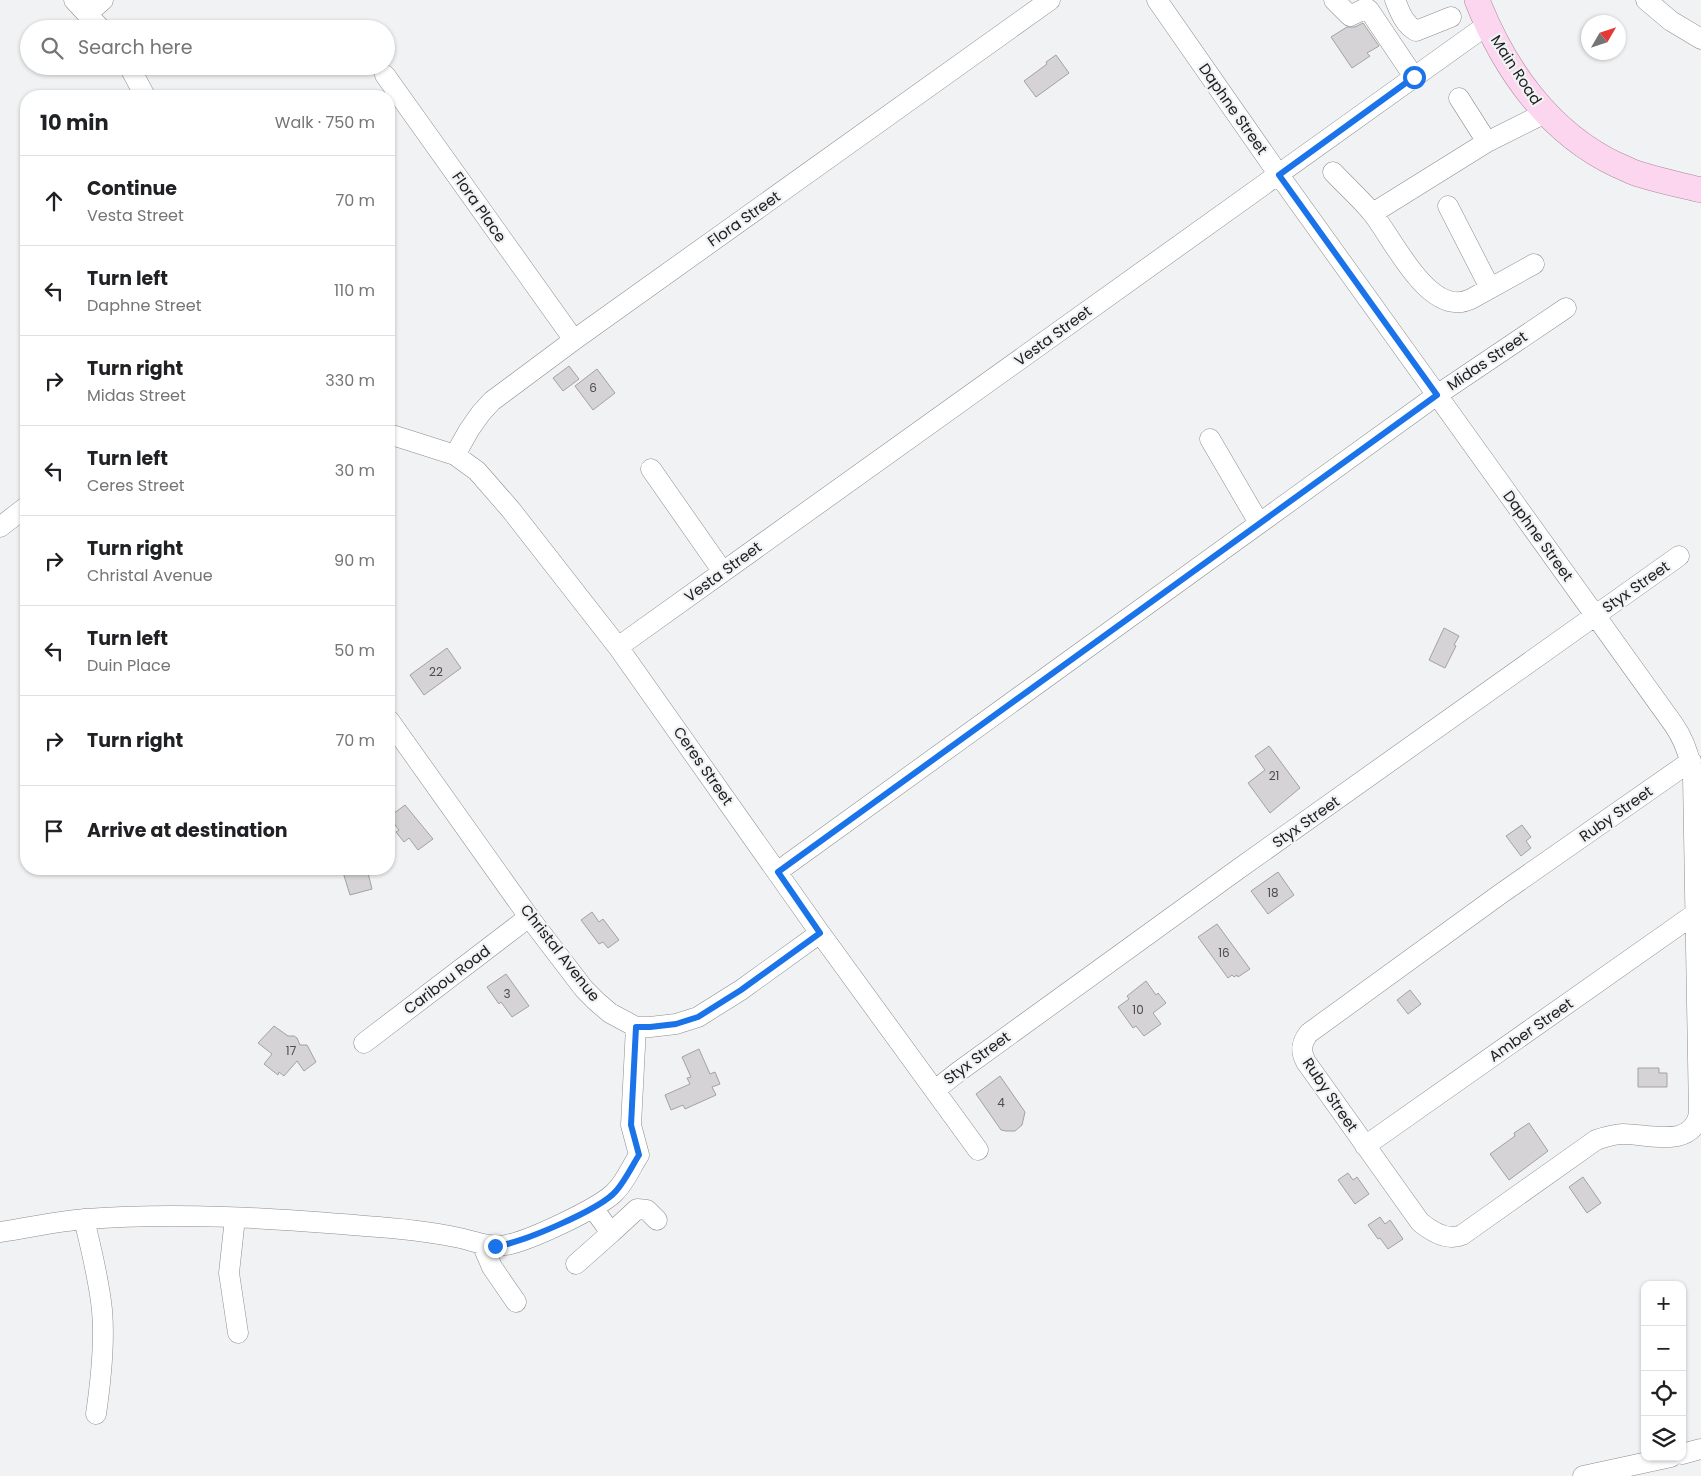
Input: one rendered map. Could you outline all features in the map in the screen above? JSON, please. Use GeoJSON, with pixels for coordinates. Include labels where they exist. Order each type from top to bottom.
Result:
{"type":"FeatureCollection","features":[{"type":"Feature","properties":{"kind":"main road","name":"Main Road"},"geometry":{"type":"LineString","coordinates":[[1477,0],[1487,25],[1520,81],[1545,113],[1576,140],[1591,152],[1640,175],[1701,190]]}},
{"type":"Feature","properties":{"kind":"street"},"geometry":{"type":"LineString","coordinates":[[93,20],[81,7],[103,0]]}},
{"type":"Feature","properties":{"kind":"street","name":"Flora Street"},"geometry":{"type":"LineString","coordinates":[[455,455],[469,430],[492,401],[574,340],[1050,0]]}},
{"type":"Feature","properties":{"kind":"street","name":"Daphne Street"},"geometry":{"type":"LineString","coordinates":[[1157,0],[1279,175],[1679,732],[1695,771],[1699,1114],[1690,1136]]}},
{"type":"Feature","properties":{"kind":"street"},"geometry":{"type":"LineString","coordinates":[[1334,0],[1350,16],[1363,8],[1370,10],[1414,77]]}},
{"type":"Feature","properties":{"kind":"street"},"geometry":{"type":"LineString","coordinates":[[1395,0],[1402,17],[1416,31],[1451,16]]}},
{"type":"Feature","properties":{"kind":"street"},"geometry":{"type":"LineString","coordinates":[[1646,0],[1671,21],[1701,39]]}},
{"type":"Feature","properties":{"kind":"street","name":"Vesta Street"},"geometry":{"type":"LineString","coordinates":[[618,647],[1487,25]]}},
{"type":"Feature","properties":{"kind":"street"},"geometry":{"type":"LineString","coordinates":[[134,75],[142,90]]}},
{"type":"Feature","properties":{"kind":"street","name":"Flora Place"},"geometry":{"type":"LineString","coordinates":[[385,75],[574,340]]}},
{"type":"Feature","properties":{"kind":"street"},"geometry":{"type":"LineString","coordinates":[[1459,98],[1487,142]]}},
{"type":"Feature","properties":{"kind":"street"},"geometry":{"type":"LineString","coordinates":[[1373,213],[1487,142],[1545,113]]}},
{"type":"Feature","properties":{"kind":"street"},"geometry":{"type":"LineString","coordinates":[[1333,172],[1373,213],[1420,281],[1437,294],[1451,301],[1461,302],[1472,299],[1534,264]]}},
{"type":"Feature","properties":{"kind":"street"},"geometry":{"type":"LineString","coordinates":[[1448,206],[1490,288]]}},
{"type":"Feature","properties":{"kind":"street","name":"Midas Street"},"geometry":{"type":"LineString","coordinates":[[778,872],[1437,395],[1566,308]]}},
{"type":"Feature","properties":{"kind":"street","name":"Ceres Street"},"geometry":{"type":"LineString","coordinates":[[395,436],[455,455],[483,476],[511,510],[618,647],[820,933],[978,1150]]}},
{"type":"Feature","properties":{"kind":"street"},"geometry":{"type":"LineString","coordinates":[[1210,439],[1258,524]]}},
{"type":"Feature","properties":{"kind":"street"},"geometry":{"type":"LineString","coordinates":[[651,469],[723,572]]}},
{"type":"Feature","properties":{"kind":"street"},"geometry":{"type":"LineString","coordinates":[[0,527],[20,512]]}},
{"type":"Feature","properties":{"kind":"street","name":"Styx Street"},"geometry":{"type":"LineString","coordinates":[[935,1090],[1237,870],[1679,556]]}},
{"type":"Feature","properties":{"kind":"street","name":"Christal Avenue"},"geometry":{"type":"LineString","coordinates":[[395,728],[529,916],[584,989],[610,1013],[636,1027]]}},
{"type":"Feature","properties":{"kind":"street","name":"Ruby Street"},"geometry":{"type":"LineString","coordinates":[[1690,1136],[1621,1134],[1596,1140],[1474,1227],[1456,1237],[1435,1233],[1420,1222],[1365,1146],[1304,1058],[1302,1046],[1303,1040],[1309,1033],[1499,895],[1695,771]]}},
{"type":"Feature","properties":{"kind":"street","name":"Amber Street"},"geometry":{"type":"LineString","coordinates":[[1365,1146],[1696,913]]}},
{"type":"Feature","properties":{"kind":"street","name":"Caribou Road"},"geometry":{"type":"LineString","coordinates":[[364,1043],[529,916]]}},
{"type":"Feature","properties":{"kind":"street"},"geometry":{"type":"LineString","coordinates":[[0,1232],[84,1219],[173,1216],[367,1226],[453,1236],[482,1244],[502,1246],[523,1240],[593,1208],[616,1191],[639,1155],[631,1125],[636,1027],[676,1024],[698,1017],[741,990],[820,933]]}},
{"type":"Feature","properties":{"kind":"street"},"geometry":{"type":"LineString","coordinates":[[593,1208],[611,1234]]}},
{"type":"Feature","properties":{"kind":"street"},"geometry":{"type":"LineString","coordinates":[[576,1264],[638,1209],[647,1210],[657,1220]]}},
{"type":"Feature","properties":{"kind":"street"},"geometry":{"type":"LineString","coordinates":[[235,1218],[229,1273],[238,1333]]}},
{"type":"Feature","properties":{"kind":"street"},"geometry":{"type":"LineString","coordinates":[[84,1219],[98,1282],[102,1311],[103,1346],[96,1414]]}},
{"type":"Feature","properties":{"kind":"street"},"geometry":{"type":"LineString","coordinates":[[482,1244],[492,1267],[516,1302]]}},
{"type":"Feature","properties":{"kind":"street"},"geometry":{"type":"LineString","coordinates":[[1686,1453],[1701,1449]]}},
{"type":"Feature","properties":{"kind":"street"},"geometry":{"type":"LineString","coordinates":[[1583,1476],[1662,1465]]}},
{"type":"Feature","properties":{"kind":"building"},"geometry":{"type":"Polygon","coordinates":[[[1363,23],[1379,46],[1367,53],[1370,56],[1352,68],[1331,37],[1347,27],[1355,27],[1363,23]]]}},
{"type":"Feature","properties":{"kind":"building"},"geometry":{"type":"Polygon","coordinates":[[[1056,55],[1069,73],[1036,97],[1024,81],[1056,55]]]}},
{"type":"Feature","properties":{"kind":"building"},"geometry":{"type":"Polygon","coordinates":[[[569,366],[579,379],[563,391],[553,378],[569,366]]]}},
{"type":"Feature","properties":{"kind":"building"},"geometry":{"type":"Polygon","coordinates":[[[597,369],[615,393],[593,410],[575,386],[597,369]]]}},
{"type":"Feature","properties":{"kind":"building"},"geometry":{"type":"Polygon","coordinates":[[[1444,628],[1459,636],[1445,668],[1429,660],[1444,628]]]}},
{"type":"Feature","properties":{"kind":"building"},"geometry":{"type":"Polygon","coordinates":[[[447,648],[461,668],[424,695],[410,675],[447,648]]]}},
{"type":"Feature","properties":{"kind":"building"},"geometry":{"type":"Polygon","coordinates":[[[1269,746],[1300,788],[1270,813],[1248,783],[1265,770],[1255,756],[1269,746]]]}},
{"type":"Feature","properties":{"kind":"building"},"geometry":{"type":"Polygon","coordinates":[[[405,805],[433,839],[418,850],[409,838],[404,842],[396,832],[399,830],[395,825],[395,812],[405,805]]]}},
{"type":"Feature","properties":{"kind":"building"},"geometry":{"type":"Polygon","coordinates":[[[1522,825],[1531,837],[1526,841],[1531,848],[1521,856],[1506,836],[1522,825]]]}},
{"type":"Feature","properties":{"kind":"building"},"geometry":{"type":"Polygon","coordinates":[[[1278,872],[1294,895],[1268,914],[1251,891],[1278,872]]]}},
{"type":"Feature","properties":{"kind":"building"},"geometry":{"type":"Polygon","coordinates":[[[344,875],[368,875],[372,889],[350,895],[344,875]]]}},
{"type":"Feature","properties":{"kind":"building"},"geometry":{"type":"Polygon","coordinates":[[[592,912],[599,922],[603,919],[619,940],[608,948],[603,942],[599,944],[581,920],[592,912]]]}},
{"type":"Feature","properties":{"kind":"building"},"geometry":{"type":"Polygon","coordinates":[[[1217,924],[1250,969],[1238,977],[1237,975],[1234,977],[1232,975],[1228,978],[1198,937],[1217,924]]]}},
{"type":"Feature","properties":{"kind":"building"},"geometry":{"type":"Polygon","coordinates":[[[506,974],[529,1006],[512,1017],[501,1002],[499,1004],[487,987],[506,974]]]}},
{"type":"Feature","properties":{"kind":"building"},"geometry":{"type":"Polygon","coordinates":[[[1146,981],[1156,995],[1158,993],[1166,1003],[1153,1013],[1161,1024],[1144,1036],[1136,1026],[1133,1028],[1118,1007],[1129,999],[1127,996],[1146,981]]]}},
{"type":"Feature","properties":{"kind":"building"},"geometry":{"type":"Polygon","coordinates":[[[1410,990],[1421,1004],[1408,1014],[1397,1000],[1410,990]]]}},
{"type":"Feature","properties":{"kind":"building"},"geometry":{"type":"Polygon","coordinates":[[[274,1026],[288,1036],[297,1038],[300,1045],[307,1045],[316,1062],[304,1071],[297,1061],[284,1076],[279,1072],[278,1075],[264,1064],[272,1054],[258,1043],[274,1026]]]}},
{"type":"Feature","properties":{"kind":"building"},"geometry":{"type":"Polygon","coordinates":[[[699,1049],[710,1074],[715,1072],[720,1084],[712,1087],[716,1095],[685,1109],[683,1105],[671,1110],[665,1095],[690,1084],[687,1078],[691,1077],[682,1057],[699,1049]]]}},
{"type":"Feature","properties":{"kind":"building"},"geometry":{"type":"Polygon","coordinates":[[[1638,1068],[1659,1068],[1659,1073],[1667,1073],[1667,1087],[1638,1087],[1638,1068]]]}},
{"type":"Feature","properties":{"kind":"building"},"geometry":{"type":"Polygon","coordinates":[[[1000,1076],[1025,1112],[1022,1125],[1015,1131],[1001,1130],[976,1094],[1000,1076]]]}},
{"type":"Feature","properties":{"kind":"building"},"geometry":{"type":"Polygon","coordinates":[[[1529,1123],[1548,1151],[1509,1180],[1490,1154],[1515,1136],[1514,1133],[1529,1123]]]}},
{"type":"Feature","properties":{"kind":"building"},"geometry":{"type":"Polygon","coordinates":[[[1348,1173],[1353,1180],[1357,1177],[1369,1194],[1355,1204],[1338,1180],[1348,1173]]]}},
{"type":"Feature","properties":{"kind":"building"},"geometry":{"type":"Polygon","coordinates":[[[1583,1177],[1601,1203],[1587,1213],[1569,1187],[1583,1177]]]}},
{"type":"Feature","properties":{"kind":"building"},"geometry":{"type":"Polygon","coordinates":[[[1380,1217],[1385,1224],[1390,1220],[1403,1239],[1388,1249],[1368,1225],[1380,1217]]]}},
{"type":"Feature","properties":{"kind":"route"},"geometry":{"type":"LineString","coordinates":[[495,1246],[509,1245],[523,1240],[593,1208],[616,1191],[639,1155],[631,1125],[636,1027],[676,1024],[698,1017],[741,990],[820,933],[778,872],[1437,395],[1279,175],[1414,77]]}}]}
